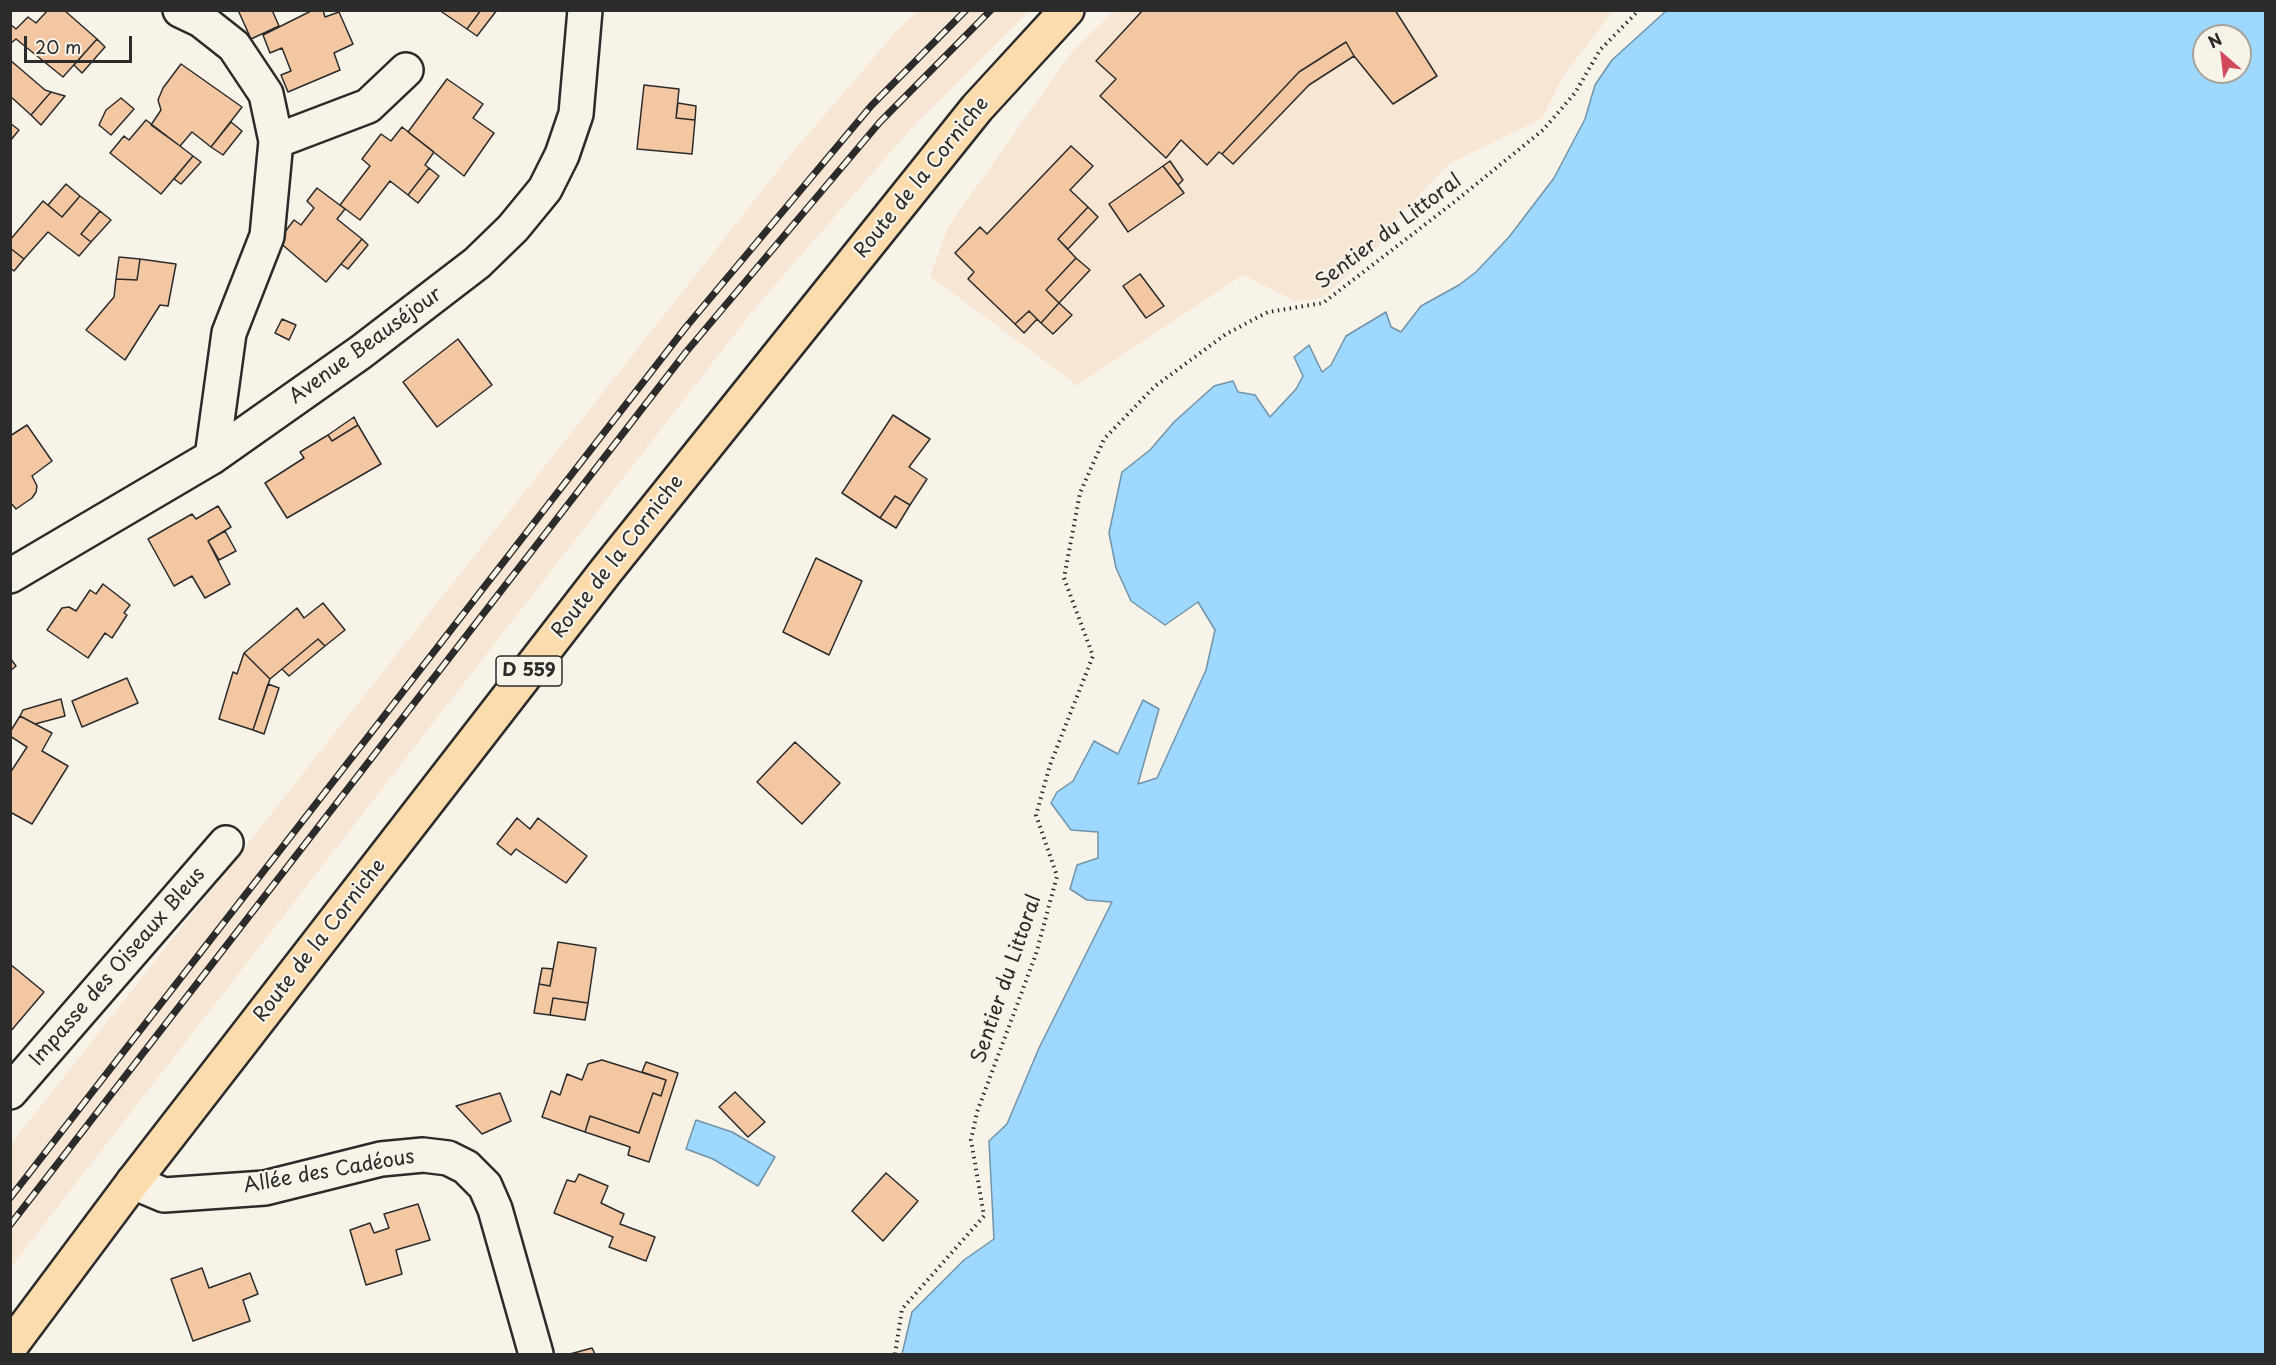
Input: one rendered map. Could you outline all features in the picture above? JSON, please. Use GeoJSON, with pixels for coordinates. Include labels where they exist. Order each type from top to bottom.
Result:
{"type":"FeatureCollection","features":[{"type":"Feature","properties":{"kind":"main road","name":"Route de la Corniche"},"geometry":{"type":"LineString","coordinates":[[10,1347],[133,1182],[606,571],[977,108],[1066,10]]}},
{"type":"Feature","properties":{"kind":"street"},"geometry":{"type":"LineString","coordinates":[[180,10],[201,20],[234,46],[266,94],[276,141],[267,236],[229,333],[212,457]]}},
{"type":"Feature","properties":{"kind":"street","name":"Avenue Beauséjour"},"geometry":{"type":"LineString","coordinates":[[10,576],[212,457],[361,352],[477,263],[519,220],[544,189],[562,155],[576,114],[585,10]]}},
{"type":"Feature","properties":{"kind":"street"},"geometry":{"type":"LineString","coordinates":[[276,141],[368,106],[406,70]]}},
{"type":"Feature","properties":{"kind":"street","name":"Impasse des Oiseaux Bleus"},"geometry":{"type":"LineString","coordinates":[[10,1092],[226,843]]}},
{"type":"Feature","properties":{"kind":"street","name":"Allée des Cadéous"},"geometry":{"type":"LineString","coordinates":[[133,1182],[164,1195],[266,1188],[381,1159],[423,1155],[448,1158],[466,1167],[485,1186],[495,1209],[536,1354]]}},
{"type":"Feature","properties":{"kind":"path","name":"Sentier du Littoral"},"geometry":{"type":"LineString","coordinates":[[895,1354],[902,1309],[984,1216],[971,1140],[977,1112],[1036,954],[1057,876],[1036,815],[1050,765],[1093,656],[1064,578],[1080,494],[1104,439],[1154,387],[1227,334],[1268,312],[1323,303],[1462,196],[1543,130],[1575,93],[1599,50],[1639,10]]}},
{"type":"Feature","properties":{"kind":"shaded area"},"geometry":{"type":"Polygon","coordinates":[[[918,11],[1029,11],[916,123],[755,308],[11,1267],[11,1144],[791,154],[894,34],[918,11]]]}},
{"type":"Feature","properties":{"kind":"shaded area"},"geometry":{"type":"Polygon","coordinates":[[[1114,11],[1613,11],[1563,76],[1542,118],[1449,164],[1407,207],[1376,249],[1322,298],[1296,301],[1243,275],[1077,385],[930,276],[948,227],[1072,52],[1114,11]]]}},
{"type":"Feature","properties":{"kind":"water"},"geometry":{"type":"Polygon","coordinates":[[[1666,11],[2265,11],[2265,1354],[902,1354],[912,1312],[964,1260],[994,1239],[989,1141],[1007,1124],[1039,1048],[1112,902],[1087,900],[1070,889],[1077,865],[1098,858],[1098,832],[1071,830],[1051,803],[1057,792],[1073,781],[1094,741],[1118,754],[1143,700],[1159,709],[1138,784],[1157,778],[1206,670],[1215,630],[1198,602],[1165,625],[1131,601],[1116,568],[1109,533],[1122,472],[1150,450],[1174,422],[1214,386],[1233,381],[1238,392],[1255,395],[1270,417],[1296,389],[1303,376],[1294,357],[1309,345],[1322,372],[1331,365],[1346,336],[1386,312],[1391,327],[1401,332],[1421,306],[1459,285],[1476,272],[1509,237],[1554,178],[1585,119],[1595,85],[1612,60],[1666,11]]]}},
{"type":"Feature","properties":{"kind":"water"},"geometry":{"type":"Polygon","coordinates":[[[696,1120],[732,1132],[775,1157],[758,1186],[713,1159],[686,1149],[696,1120]]]}},
{"type":"Feature","properties":{"kind":"building"},"geometry":{"type":"Polygon","coordinates":[[[48,10],[64,10],[97,39],[63,77],[16,39],[10,44],[10,24],[16,29],[28,17],[36,23],[48,10]]]}},
{"type":"Feature","properties":{"kind":"building"},"geometry":{"type":"Polygon","coordinates":[[[238,10],[272,10],[279,26],[251,39],[238,10]]]}},
{"type":"Feature","properties":{"kind":"building"},"geometry":{"type":"Polygon","coordinates":[[[313,10],[323,10],[325,17],[339,12],[353,44],[334,53],[340,70],[288,92],[281,75],[291,71],[282,48],[270,53],[263,35],[313,10]]]}},
{"type":"Feature","properties":{"kind":"building"},"geometry":{"type":"Polygon","coordinates":[[[439,10],[481,10],[467,29],[439,10]]]}},
{"type":"Feature","properties":{"kind":"building"},"geometry":{"type":"Polygon","coordinates":[[[481,10],[497,10],[477,36],[467,29],[481,10]]]}},
{"type":"Feature","properties":{"kind":"building"},"geometry":{"type":"Polygon","coordinates":[[[1143,10],[1395,10],[1437,76],[1393,104],[1354,56],[1346,42],[1299,72],[1222,154],[1219,152],[1207,165],[1181,140],[1166,158],[1100,96],[1116,79],[1096,61],[1143,10]]]}},
{"type":"Feature","properties":{"kind":"building"},"geometry":{"type":"Polygon","coordinates":[[[97,39],[105,47],[82,73],[74,65],[97,39]]]}},
{"type":"Feature","properties":{"kind":"building"},"geometry":{"type":"Polygon","coordinates":[[[1346,42],[1354,56],[1309,85],[1233,164],[1222,154],[1299,72],[1346,42]]]}},
{"type":"Feature","properties":{"kind":"building"},"geometry":{"type":"Polygon","coordinates":[[[10,60],[45,90],[51,92],[31,115],[10,96],[10,60]]]}},
{"type":"Feature","properties":{"kind":"building"},"geometry":{"type":"Polygon","coordinates":[[[181,64],[242,107],[211,147],[192,132],[180,146],[151,125],[161,110],[158,100],[163,88],[181,64]]]}},
{"type":"Feature","properties":{"kind":"building"},"geometry":{"type":"Polygon","coordinates":[[[447,79],[483,104],[473,118],[494,133],[464,176],[408,132],[447,79]]]}},
{"type":"Feature","properties":{"kind":"building"},"geometry":{"type":"Polygon","coordinates":[[[644,85],[679,89],[676,118],[695,120],[692,154],[637,149],[644,85]]]}},
{"type":"Feature","properties":{"kind":"building"},"geometry":{"type":"Polygon","coordinates":[[[51,92],[65,96],[41,125],[31,115],[51,92]]]}},
{"type":"Feature","properties":{"kind":"building"},"geometry":{"type":"Polygon","coordinates":[[[121,98],[134,109],[111,135],[99,125],[106,110],[121,98]]]}},
{"type":"Feature","properties":{"kind":"building"},"geometry":{"type":"Polygon","coordinates":[[[678,103],[696,106],[695,120],[676,118],[678,103]]]}},
{"type":"Feature","properties":{"kind":"building"},"geometry":{"type":"Polygon","coordinates":[[[146,120],[193,156],[161,194],[110,153],[124,136],[129,140],[146,120]]]}},
{"type":"Feature","properties":{"kind":"building"},"geometry":{"type":"Polygon","coordinates":[[[231,122],[242,131],[223,155],[211,147],[231,122]]]}},
{"type":"Feature","properties":{"kind":"building"},"geometry":{"type":"Polygon","coordinates":[[[10,123],[19,130],[10,141],[10,123]]]}},
{"type":"Feature","properties":{"kind":"building"},"geometry":{"type":"Polygon","coordinates":[[[402,127],[434,152],[425,165],[429,168],[408,195],[390,181],[360,220],[340,205],[370,166],[362,159],[381,134],[391,141],[402,127]]]}},
{"type":"Feature","properties":{"kind":"building"},"geometry":{"type":"Polygon","coordinates":[[[1071,146],[1093,166],[1070,190],[1088,207],[1058,239],[1076,258],[1046,290],[1059,303],[1041,323],[1029,311],[1015,324],[968,279],[974,272],[955,253],[980,227],[987,234],[1071,146]]]}},
{"type":"Feature","properties":{"kind":"building"},"geometry":{"type":"Polygon","coordinates":[[[193,156],[201,162],[181,184],[174,179],[193,156]]]}},
{"type":"Feature","properties":{"kind":"building"},"geometry":{"type":"Polygon","coordinates":[[[1170,161],[1183,180],[1178,185],[1163,166],[1170,161]]]}},
{"type":"Feature","properties":{"kind":"building"},"geometry":{"type":"Polygon","coordinates":[[[1163,166],[1184,193],[1128,232],[1109,204],[1163,166]]]}},
{"type":"Feature","properties":{"kind":"building"},"geometry":{"type":"Polygon","coordinates":[[[429,168],[439,176],[418,203],[408,195],[429,168]]]}},
{"type":"Feature","properties":{"kind":"building"},"geometry":{"type":"Polygon","coordinates":[[[66,184],[80,196],[62,217],[48,205],[66,184]]]}},
{"type":"Feature","properties":{"kind":"building"},"geometry":{"type":"Polygon","coordinates":[[[317,188],[345,209],[337,219],[362,239],[326,282],[278,241],[294,220],[301,225],[314,208],[307,201],[317,188]]]}},
{"type":"Feature","properties":{"kind":"building"},"geometry":{"type":"Polygon","coordinates":[[[80,196],[100,211],[81,234],[91,242],[79,256],[48,232],[24,259],[10,248],[10,240],[43,201],[62,217],[80,196]]]}},
{"type":"Feature","properties":{"kind":"building"},"geometry":{"type":"Polygon","coordinates":[[[1088,207],[1098,217],[1068,249],[1058,239],[1088,207]]]}},
{"type":"Feature","properties":{"kind":"building"},"geometry":{"type":"Polygon","coordinates":[[[100,211],[111,220],[91,242],[81,234],[100,211]]]}},
{"type":"Feature","properties":{"kind":"building"},"geometry":{"type":"Polygon","coordinates":[[[362,239],[368,245],[348,269],[341,264],[362,239]]]}},
{"type":"Feature","properties":{"kind":"building"},"geometry":{"type":"Polygon","coordinates":[[[10,248],[24,259],[14,271],[10,268],[10,248]]]}},
{"type":"Feature","properties":{"kind":"building"},"geometry":{"type":"Polygon","coordinates":[[[119,257],[140,259],[137,280],[116,279],[119,257]]]}},
{"type":"Feature","properties":{"kind":"building"},"geometry":{"type":"Polygon","coordinates":[[[1076,258],[1090,270],[1059,303],[1046,290],[1076,258]]]}},
{"type":"Feature","properties":{"kind":"building"},"geometry":{"type":"Polygon","coordinates":[[[140,259],[176,264],[168,306],[160,305],[125,360],[86,330],[114,297],[116,279],[137,280],[140,259]]]}},
{"type":"Feature","properties":{"kind":"building"},"geometry":{"type":"Polygon","coordinates":[[[1140,274],[1164,306],[1146,318],[1123,286],[1140,274]]]}},
{"type":"Feature","properties":{"kind":"building"},"geometry":{"type":"Polygon","coordinates":[[[1059,303],[1072,315],[1053,334],[1041,323],[1059,303]]]}},
{"type":"Feature","properties":{"kind":"building"},"geometry":{"type":"Polygon","coordinates":[[[1029,311],[1037,319],[1024,333],[1015,324],[1029,311]]]}},
{"type":"Feature","properties":{"kind":"building"},"geometry":{"type":"Polygon","coordinates":[[[282,319],[296,325],[289,340],[275,333],[282,319]]]}},
{"type":"Feature","properties":{"kind":"building"},"geometry":{"type":"Polygon","coordinates":[[[458,339],[492,385],[437,427],[403,382],[458,339]]]}},
{"type":"Feature","properties":{"kind":"building"},"geometry":{"type":"Polygon","coordinates":[[[893,415],[930,439],[909,467],[927,479],[910,505],[895,496],[880,518],[842,493],[893,415]]]}},
{"type":"Feature","properties":{"kind":"building"},"geometry":{"type":"Polygon","coordinates":[[[354,417],[358,425],[332,441],[328,435],[354,417]]]}},
{"type":"Feature","properties":{"kind":"building"},"geometry":{"type":"Polygon","coordinates":[[[27,425],[52,461],[32,476],[37,486],[36,492],[32,498],[16,509],[10,502],[10,436],[27,425]]]}},
{"type":"Feature","properties":{"kind":"building"},"geometry":{"type":"Polygon","coordinates":[[[358,425],[381,464],[287,518],[265,483],[304,458],[300,452],[328,435],[332,441],[358,425]]]}},
{"type":"Feature","properties":{"kind":"building"},"geometry":{"type":"Polygon","coordinates":[[[895,496],[910,505],[896,528],[880,518],[895,496]]]}},
{"type":"Feature","properties":{"kind":"building"},"geometry":{"type":"Polygon","coordinates":[[[218,506],[231,527],[208,541],[230,584],[205,598],[192,576],[174,586],[148,539],[192,514],[196,519],[218,506]]]}},
{"type":"Feature","properties":{"kind":"building"},"geometry":{"type":"Polygon","coordinates":[[[225,531],[236,551],[219,560],[208,541],[225,531]]]}},
{"type":"Feature","properties":{"kind":"building"},"geometry":{"type":"Polygon","coordinates":[[[816,558],[862,581],[829,655],[783,632],[816,558]]]}},
{"type":"Feature","properties":{"kind":"building"},"geometry":{"type":"Polygon","coordinates":[[[103,584],[130,605],[124,613],[127,615],[112,638],[105,633],[88,658],[47,630],[62,608],[69,607],[76,611],[90,590],[96,594],[103,584]]]}},
{"type":"Feature","properties":{"kind":"building"},"geometry":{"type":"Polygon","coordinates":[[[323,603],[345,630],[325,646],[318,639],[270,679],[244,653],[297,608],[304,618],[323,603]]]}},
{"type":"Feature","properties":{"kind":"building"},"geometry":{"type":"Polygon","coordinates":[[[318,639],[325,646],[289,676],[282,669],[318,639]]]}},
{"type":"Feature","properties":{"kind":"building"},"geometry":{"type":"Polygon","coordinates":[[[244,653],[270,679],[253,730],[219,719],[233,672],[237,674],[244,653]]]}},
{"type":"Feature","properties":{"kind":"building"},"geometry":{"type":"Polygon","coordinates":[[[10,658],[16,666],[10,671],[10,658]]]}},
{"type":"Feature","properties":{"kind":"building"},"geometry":{"type":"Polygon","coordinates":[[[127,678],[138,703],[82,727],[72,701],[127,678]]]}},
{"type":"Feature","properties":{"kind":"building"},"geometry":{"type":"Polygon","coordinates":[[[268,684],[279,688],[264,734],[253,730],[268,684]]]}},
{"type":"Feature","properties":{"kind":"building"},"geometry":{"type":"Polygon","coordinates":[[[61,699],[65,716],[35,724],[20,716],[23,710],[61,699]]]}},
{"type":"Feature","properties":{"kind":"building"},"geometry":{"type":"Polygon","coordinates":[[[20,716],[52,733],[42,751],[68,766],[32,824],[10,812],[10,773],[27,747],[10,736],[20,716]]]}},
{"type":"Feature","properties":{"kind":"building"},"geometry":{"type":"Polygon","coordinates":[[[795,742],[840,783],[802,824],[757,782],[795,742]]]}},
{"type":"Feature","properties":{"kind":"building"},"geometry":{"type":"Polygon","coordinates":[[[517,818],[530,829],[538,818],[587,856],[566,883],[516,849],[511,855],[497,844],[517,818]]]}},
{"type":"Feature","properties":{"kind":"building"},"geometry":{"type":"Polygon","coordinates":[[[558,942],[596,948],[588,1003],[553,998],[550,1015],[534,1013],[539,984],[550,986],[558,942]]]}},
{"type":"Feature","properties":{"kind":"building"},"geometry":{"type":"Polygon","coordinates":[[[10,964],[44,992],[10,1032],[10,964]]]}},
{"type":"Feature","properties":{"kind":"building"},"geometry":{"type":"Polygon","coordinates":[[[542,968],[553,969],[550,986],[539,984],[542,968]]]}},
{"type":"Feature","properties":{"kind":"building"},"geometry":{"type":"Polygon","coordinates":[[[553,998],[588,1003],[585,1020],[550,1015],[553,998]]]}},
{"type":"Feature","properties":{"kind":"building"},"geometry":{"type":"Polygon","coordinates":[[[602,1060],[666,1080],[661,1096],[653,1093],[639,1133],[590,1116],[585,1132],[542,1117],[551,1091],[560,1095],[567,1074],[582,1080],[588,1064],[602,1060]]]}},
{"type":"Feature","properties":{"kind":"building"},"geometry":{"type":"Polygon","coordinates":[[[646,1062],[678,1073],[649,1162],[628,1155],[630,1147],[585,1132],[590,1116],[639,1133],[653,1093],[661,1096],[666,1080],[642,1072],[646,1062]]]}},
{"type":"Feature","properties":{"kind":"building"},"geometry":{"type":"Polygon","coordinates":[[[735,1092],[765,1122],[748,1137],[719,1107],[735,1092]]]}},
{"type":"Feature","properties":{"kind":"building"},"geometry":{"type":"Polygon","coordinates":[[[500,1093],[511,1121],[482,1134],[456,1106],[500,1093]]]}},
{"type":"Feature","properties":{"kind":"building"},"geometry":{"type":"Polygon","coordinates":[[[886,1173],[918,1201],[883,1241],[852,1211],[886,1173]]]}},
{"type":"Feature","properties":{"kind":"building"},"geometry":{"type":"Polygon","coordinates":[[[579,1174],[608,1186],[601,1203],[624,1214],[620,1224],[655,1237],[646,1261],[609,1247],[613,1237],[554,1213],[567,1180],[575,1182],[579,1174]]]}},
{"type":"Feature","properties":{"kind":"building"},"geometry":{"type":"Polygon","coordinates":[[[418,1204],[430,1240],[396,1250],[402,1274],[366,1285],[350,1230],[370,1223],[374,1233],[389,1228],[384,1214],[418,1204]]]}},
{"type":"Feature","properties":{"kind":"building"},"geometry":{"type":"Polygon","coordinates":[[[202,1268],[209,1288],[250,1273],[258,1294],[243,1300],[250,1321],[193,1341],[171,1279],[202,1268]]]}},
{"type":"Feature","properties":{"kind":"building"},"geometry":{"type":"Polygon","coordinates":[[[592,1348],[595,1354],[570,1354],[592,1348]]]}},
{"type":"Feature","properties":{"kind":"railway"},"geometry":{"type":"LineString","coordinates":[[10,1198],[686,327],[871,106],[966,10]]}},
{"type":"Feature","properties":{"kind":"railway"},"geometry":{"type":"LineString","coordinates":[[10,1225],[686,352],[880,122],[991,10]]}}]}
